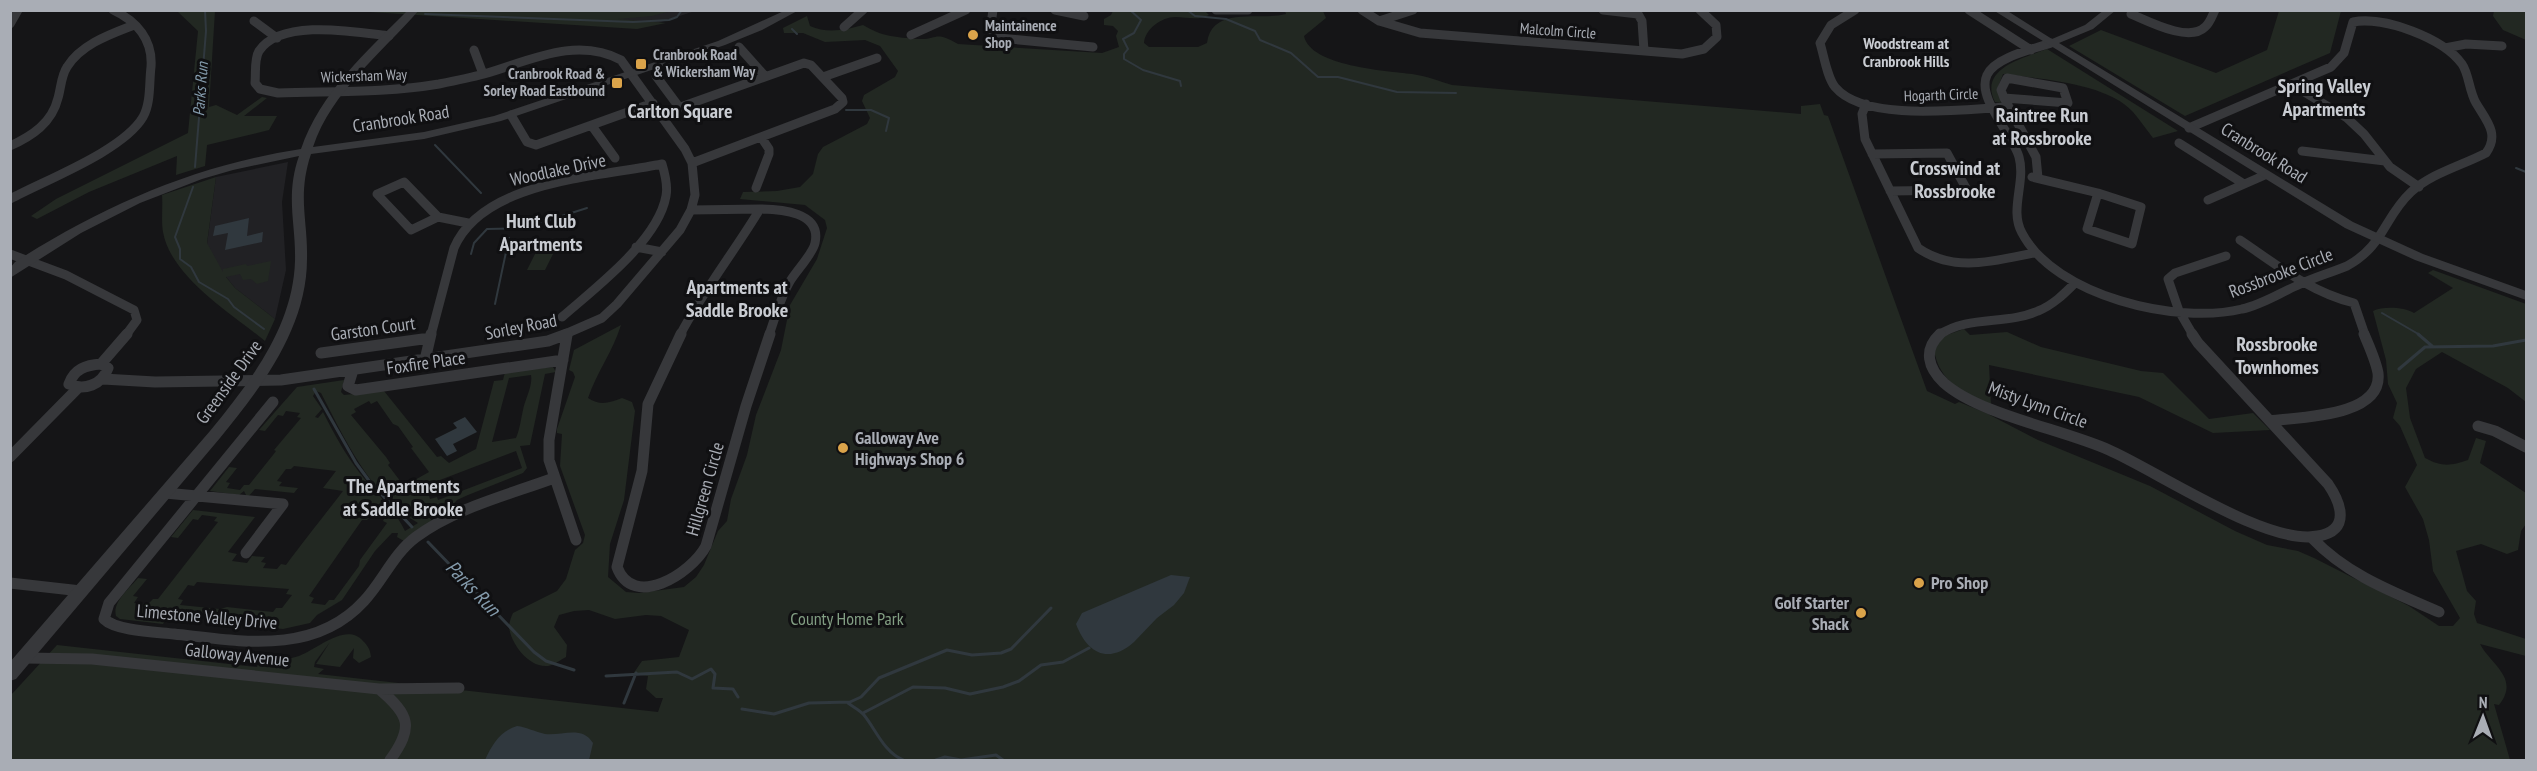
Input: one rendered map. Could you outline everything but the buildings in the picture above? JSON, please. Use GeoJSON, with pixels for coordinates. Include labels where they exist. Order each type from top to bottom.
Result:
{"type":"FeatureCollection","features":[{"type":"Feature","properties":{"kind":"street"},"geometry":{"type":"LineString","coordinates":[[10,24],[18,10]]}},
{"type":"Feature","properties":{"kind":"street"},"geometry":{"type":"LineString","coordinates":[[10,199],[106,149],[128,134],[141,120],[145,111],[152,52],[148,38],[127,17],[114,10]]}},
{"type":"Feature","properties":{"kind":"street","name":"Greenside Drive"},"geometry":{"type":"LineString","coordinates":[[10,674],[17,657],[81,591],[257,381],[287,325],[299,285],[301,260],[296,194],[305,152],[317,125],[338,91],[414,10]]}},
{"type":"Feature","properties":{"kind":"street","name":"Cranbrook Road"},"geometry":{"type":"LineString","coordinates":[[17,266],[92,220],[157,191],[226,168],[305,152],[445,131],[511,115],[744,34],[794,10]]}},
{"type":"Feature","properties":{"kind":"street"},"geometry":{"type":"LineString","coordinates":[[844,27],[863,10]]}},
{"type":"Feature","properties":{"kind":"street"},"geometry":{"type":"LineString","coordinates":[[911,35],[966,10]]}},
{"type":"Feature","properties":{"kind":"street"},"geometry":{"type":"LineString","coordinates":[[993,10],[990,31],[999,38],[1093,47]]}},
{"type":"Feature","properties":{"kind":"street"},"geometry":{"type":"LineString","coordinates":[[1054,10],[1084,16]]}},
{"type":"Feature","properties":{"kind":"street"},"geometry":{"type":"LineString","coordinates":[[1216,10],[1248,10]]}},
{"type":"Feature","properties":{"kind":"street","name":"Malcolm Circle"},"geometry":{"type":"LineString","coordinates":[[1362,10],[1379,21],[1420,33],[1690,53],[1710,46],[1717,37],[1716,25],[1700,10]]}},
{"type":"Feature","properties":{"kind":"street"},"geometry":{"type":"LineString","coordinates":[[1379,21],[1413,10]]}},
{"type":"Feature","properties":{"kind":"street"},"geometry":{"type":"LineString","coordinates":[[1603,10],[1638,14],[1642,21],[1644,51]]}},
{"type":"Feature","properties":{"kind":"street","name":"Hogarth Circle"},"geometry":{"type":"LineString","coordinates":[[1855,10],[1831,25],[1822,36],[1820,48],[1833,86],[1848,99],[1919,112],[1992,107],[2006,102],[2068,103],[2063,88],[2007,78],[2001,90],[2006,102]]}},
{"type":"Feature","properties":{"kind":"street"},"geometry":{"type":"LineString","coordinates":[[1969,10],[2031,50]]}},
{"type":"Feature","properties":{"kind":"street","name":"Cranbrook Road"},"geometry":{"type":"LineString","coordinates":[[1998,10],[2335,217],[2378,240],[2526,296]]}},
{"type":"Feature","properties":{"kind":"street"},"geometry":{"type":"LineString","coordinates":[[2051,43],[2089,27],[2111,10]]}},
{"type":"Feature","properties":{"kind":"street"},"geometry":{"type":"LineString","coordinates":[[2131,15],[2175,30],[2193,32],[2205,27],[2214,10]]}},
{"type":"Feature","properties":{"kind":"street"},"geometry":{"type":"LineString","coordinates":[[2189,128],[2341,61],[2353,22],[2358,20],[2388,24],[2445,48],[2466,44],[2502,46]]}},
{"type":"Feature","properties":{"kind":"street"},"geometry":{"type":"LineString","coordinates":[[254,21],[277,38],[307,30],[389,36]]}},
{"type":"Feature","properties":{"kind":"street"},"geometry":{"type":"LineString","coordinates":[[10,146],[40,129],[54,114],[63,75],[74,58],[94,43],[134,25]]}},
{"type":"Feature","properties":{"kind":"street","name":"Wickersham Way"},"geometry":{"type":"LineString","coordinates":[[277,38],[261,48],[258,54],[255,83],[260,89],[278,93],[415,87],[483,74],[544,54],[585,49],[615,55],[631,74]]}},
{"type":"Feature","properties":{"kind":"street","name":"Rossbrooke Circle"},"geometry":{"type":"LineString","coordinates":[[2051,43],[2004,61],[1988,73],[1985,87],[1992,107],[2013,140],[2020,157],[2023,175],[2018,212],[2019,225],[2034,253],[2043,262],[2075,283],[2112,297],[2146,306],[2204,313],[2239,310],[2261,303],[2357,260],[2378,240],[2409,194],[2442,173],[2486,153],[2492,147],[2493,131],[2468,88],[2464,67],[2445,48]]}},
{"type":"Feature","properties":{"kind":"street"},"geometry":{"type":"LineString","coordinates":[[739,47],[765,76]]}},
{"type":"Feature","properties":{"kind":"street"},"geometry":{"type":"LineString","coordinates":[[474,50],[483,74]]}},
{"type":"Feature","properties":{"kind":"street"},"geometry":{"type":"LineString","coordinates":[[823,77],[877,58]]}},
{"type":"Feature","properties":{"kind":"street"},"geometry":{"type":"LineString","coordinates":[[661,114],[804,63],[812,65],[842,98],[840,106],[692,163]]}},
{"type":"Feature","properties":{"kind":"street","name":"Sorley Road"},"geometry":{"type":"LineString","coordinates":[[103,379],[155,382],[257,381],[353,370],[529,345],[567,335],[602,318],[617,304],[680,230],[691,210],[695,195],[692,163],[679,139],[631,74]]}},
{"type":"Feature","properties":{"kind":"street"},"geometry":{"type":"LineString","coordinates":[[656,76],[680,107]]}},
{"type":"Feature","properties":{"kind":"street"},"geometry":{"type":"LineString","coordinates":[[2291,84],[2356,126],[2385,161],[2400,175],[2419,187]]}},
{"type":"Feature","properties":{"kind":"street"},"geometry":{"type":"LineString","coordinates":[[2006,102],[2036,157],[2038,178]]}},
{"type":"Feature","properties":{"kind":"street"},"geometry":{"type":"LineString","coordinates":[[511,115],[531,144],[540,144],[653,103]]}},
{"type":"Feature","properties":{"kind":"street"},"geometry":{"type":"LineString","coordinates":[[1866,104],[1862,114],[1865,139],[1918,248],[1933,259],[1961,263],[1992,261],[2034,253]]}},
{"type":"Feature","properties":{"kind":"street"},"geometry":{"type":"LineString","coordinates":[[592,126],[615,158]]}},
{"type":"Feature","properties":{"kind":"street"},"geometry":{"type":"LineString","coordinates":[[756,188],[769,154],[769,149],[761,137]]}},
{"type":"Feature","properties":{"kind":"street"},"geometry":{"type":"LineString","coordinates":[[2179,143],[2244,184]]}},
{"type":"Feature","properties":{"kind":"street"},"geometry":{"type":"LineString","coordinates":[[2302,151],[2385,161]]}},
{"type":"Feature","properties":{"kind":"street"},"geometry":{"type":"LineString","coordinates":[[1872,154],[1947,153],[1967,190],[1890,191]]}},
{"type":"Feature","properties":{"kind":"street","name":"Woodlake Drive"},"geometry":{"type":"LineString","coordinates":[[425,360],[453,251],[468,223],[494,204],[525,191],[662,164],[666,180],[663,208],[636,247]]}},
{"type":"Feature","properties":{"kind":"street"},"geometry":{"type":"LineString","coordinates":[[2023,175],[2097,193],[2141,207],[2132,244],[2087,229],[2097,193]]}},
{"type":"Feature","properties":{"kind":"street"},"geometry":{"type":"LineString","coordinates":[[2208,200],[2265,175]]}},
{"type":"Feature","properties":{"kind":"street"},"geometry":{"type":"LineString","coordinates":[[438,217],[411,230],[377,194],[404,182],[438,217],[468,223]]}},
{"type":"Feature","properties":{"kind":"street","name":"Hillgreen Circle"},"geometry":{"type":"LineString","coordinates":[[691,210],[760,209],[789,211],[805,217],[814,229],[815,244],[812,252],[789,283],[778,308],[746,406],[709,538],[702,553],[692,565],[669,581],[658,585],[634,585],[619,576],[617,567],[642,471],[648,404],[697,302],[729,259],[760,209]]}},
{"type":"Feature","properties":{"kind":"street"},"geometry":{"type":"LineString","coordinates":[[2240,240],[2305,282],[2340,300],[2354,303],[2378,374],[2376,388],[2368,402],[2352,408],[2270,421]]}},
{"type":"Feature","properties":{"kind":"street"},"geometry":{"type":"LineString","coordinates":[[562,317],[636,247],[662,252]]}},
{"type":"Feature","properties":{"kind":"street"},"geometry":{"type":"LineString","coordinates":[[10,254],[17,266],[66,275],[134,310],[137,320],[134,326],[101,364]]}},
{"type":"Feature","properties":{"kind":"street"},"geometry":{"type":"LineString","coordinates":[[2226,256],[2170,276],[2169,283],[2187,327],[2210,357],[2318,471],[2340,506],[2341,519],[2335,529],[2325,535],[2312,538],[2323,551],[2347,569],[2439,612]]}},
{"type":"Feature","properties":{"kind":"street","name":"Misty Lynn Circle"},"geometry":{"type":"LineString","coordinates":[[2075,283],[2049,306],[2033,314],[1964,325],[1940,332],[1929,346],[1929,363],[1934,372],[1941,381],[1963,397],[2111,451],[2271,531],[2312,538]]}},
{"type":"Feature","properties":{"kind":"street"},"geometry":{"type":"LineString","coordinates":[[567,335],[549,440],[549,460],[576,540]]}},
{"type":"Feature","properties":{"kind":"street","name":"Garston Court"},"geometry":{"type":"LineString","coordinates":[[321,353],[430,338]]}},
{"type":"Feature","properties":{"kind":"street","name":"Foxfire Place"},"geometry":{"type":"LineString","coordinates":[[353,370],[348,386],[350,389],[357,390],[563,360]]}},
{"type":"Feature","properties":{"kind":"street"},"geometry":{"type":"LineString","coordinates":[[101,364],[108,368],[103,379],[91,386],[78,388],[69,384],[72,375],[87,366],[101,364]]}},
{"type":"Feature","properties":{"kind":"street"},"geometry":{"type":"LineString","coordinates":[[10,457],[78,388]]}},
{"type":"Feature","properties":{"kind":"street","name":"Limestone Valley Drive"},"geometry":{"type":"LineString","coordinates":[[273,402],[109,603],[104,619],[109,624],[269,643],[309,636],[342,620],[356,610],[397,555],[417,536],[446,520],[554,478]]}},
{"type":"Feature","properties":{"kind":"street"},"geometry":{"type":"LineString","coordinates":[[2478,426],[2526,447]]}},
{"type":"Feature","properties":{"kind":"street"},"geometry":{"type":"LineString","coordinates":[[165,493],[283,504],[246,553]]}},
{"type":"Feature","properties":{"kind":"street"},"geometry":{"type":"LineString","coordinates":[[10,583],[81,591]]}},
{"type":"Feature","properties":{"kind":"street","name":"Galloway Avenue"},"geometry":{"type":"LineString","coordinates":[[17,657],[92,659],[379,689],[459,688]]}},
{"type":"Feature","properties":{"kind":"street"},"geometry":{"type":"LineString","coordinates":[[379,689],[404,710],[408,724],[401,743],[390,760]]}},
{"type":"Feature","properties":{"kind":"shaded area"},"geometry":{"type":"Polygon","coordinates":[[[488,11],[695,11],[658,23],[488,11]]]}},
{"type":"Feature","properties":{"kind":"shaded area"},"geometry":{"type":"Polygon","coordinates":[[[288,162],[282,202],[286,270],[275,319],[235,288],[219,268],[207,244],[216,177],[288,162]]]}},
{"type":"Feature","properties":{"kind":"shaded area"},"geometry":{"type":"Polygon","coordinates":[[[249,218],[247,236],[263,232],[262,242],[225,250],[228,233],[213,236],[215,226],[249,218]]]}},
{"type":"Feature","properties":{"kind":"shaded area"},"geometry":{"type":"Polygon","coordinates":[[[465,417],[477,432],[453,444],[457,451],[447,456],[435,439],[457,428],[453,423],[465,417]]]}},
{"type":"Feature","properties":{"kind":"shaded area"},"geometry":{"type":"Polygon","coordinates":[[[1171,575],[1190,577],[1184,593],[1174,605],[1124,649],[1107,654],[1092,649],[1076,624],[1082,613],[1171,575]]]}},
{"type":"Feature","properties":{"kind":"shaded area"},"geometry":{"type":"Polygon","coordinates":[[[517,726],[545,734],[571,732],[583,734],[593,743],[589,760],[485,760],[497,739],[506,731],[517,726]]]}},
{"type":"Feature","properties":{"kind":"green space","name":"County Home Park"},"geometry":{"type":"Polygon","coordinates":[[[1204,10],[1209,15],[1196,18],[1175,17],[1160,22],[1147,33],[1144,43],[1149,47],[1198,47],[1207,43],[1211,31],[1218,23],[1227,19],[1275,16],[1286,14],[1285,11],[1323,11],[1326,18],[1304,36],[1309,46],[1320,54],[1350,65],[1417,75],[1452,85],[1801,114],[1801,106],[1820,104],[1824,115],[1828,116],[1927,391],[1955,404],[1959,402],[1986,413],[2038,440],[2150,486],[2235,531],[2267,545],[2298,551],[2314,558],[2409,606],[2439,626],[2453,626],[2460,618],[2433,571],[2429,540],[2423,519],[2405,487],[2417,465],[2400,426],[2393,418],[2397,403],[2388,384],[2386,360],[2373,311],[2394,308],[2414,313],[2453,288],[2428,273],[2433,270],[2526,304],[2526,402],[2508,388],[2442,352],[2416,369],[2406,388],[2410,418],[2425,458],[2441,464],[2462,462],[2468,460],[2476,438],[2486,441],[2480,463],[2526,493],[2526,524],[2521,531],[2518,550],[2507,554],[2481,544],[2456,551],[2467,591],[2476,601],[2474,614],[2477,623],[2526,639],[2526,656],[2480,644],[2502,673],[2507,687],[2505,696],[2499,705],[2494,704],[2510,760],[11,760],[11,695],[57,645],[257,667],[258,664],[299,656],[332,639],[348,634],[363,641],[371,657],[359,663],[353,658],[354,648],[340,667],[316,664],[330,642],[315,662],[314,667],[324,669],[318,674],[658,712],[663,698],[656,698],[646,689],[648,676],[633,674],[642,661],[679,657],[689,630],[661,616],[646,615],[615,619],[589,610],[574,611],[559,615],[554,627],[567,645],[566,657],[555,664],[541,666],[522,654],[513,641],[509,624],[513,613],[557,591],[566,579],[575,550],[583,543],[585,535],[560,466],[562,434],[557,433],[557,429],[575,377],[569,370],[574,350],[621,325],[588,398],[605,403],[622,398],[632,402],[635,411],[624,500],[610,544],[608,577],[626,592],[639,593],[684,587],[696,577],[704,565],[718,531],[727,521],[731,499],[747,455],[756,415],[781,350],[790,305],[817,259],[827,228],[825,220],[805,205],[740,199],[743,192],[777,191],[800,187],[813,174],[818,154],[823,147],[867,124],[870,118],[862,101],[864,95],[895,77],[898,71],[880,46],[865,40],[825,42],[803,33],[784,33],[783,28],[807,16],[810,26],[830,31],[863,25],[883,34],[903,38],[940,37],[958,44],[1102,53],[1119,47],[1116,36],[1118,31],[1113,26],[1104,25],[1104,19],[1113,11],[1204,10]]]}},
{"type":"Feature","properties":{"kind":"green space"},"geometry":{"type":"Polygon","coordinates":[[[177,11],[215,11],[209,107],[216,105],[237,115],[262,97],[267,98],[244,116],[277,116],[269,130],[207,145],[205,166],[176,175],[177,156],[89,192],[37,219],[31,216],[56,199],[188,133],[198,31],[177,11]]]}},
{"type":"Feature","properties":{"kind":"green space"},"geometry":{"type":"Polygon","coordinates":[[[355,11],[671,11],[652,16],[618,19],[666,23],[637,29],[355,11]]]}},
{"type":"Feature","properties":{"kind":"green space"},"geometry":{"type":"Polygon","coordinates":[[[2279,11],[2341,11],[2330,53],[2185,116],[2069,46],[2101,30],[2216,73],[2267,50],[2279,11]]]}},
{"type":"Feature","properties":{"kind":"green space"},"geometry":{"type":"Polygon","coordinates":[[[2494,11],[2526,11],[2526,40],[2503,30],[2493,16],[2494,11]]]}},
{"type":"Feature","properties":{"kind":"green space"},"geometry":{"type":"Polygon","coordinates":[[[2047,49],[2178,131],[2153,138],[2133,112],[2121,102],[2090,89],[2054,81],[2003,74],[1998,87],[2001,103],[1995,102],[1991,90],[1998,73],[2016,61],[2047,49]]]}},
{"type":"Feature","properties":{"kind":"green space"},"geometry":{"type":"Polygon","coordinates":[[[216,177],[207,243],[223,272],[223,269],[271,261],[268,281],[257,284],[251,279],[243,280],[240,274],[226,277],[235,288],[275,319],[265,341],[220,307],[190,279],[168,248],[163,232],[162,195],[216,177]]]}},
{"type":"Feature","properties":{"kind":"green space"},"geometry":{"type":"Polygon","coordinates":[[[541,242],[559,242],[545,270],[527,270],[541,242]]]}},
{"type":"Feature","properties":{"kind":"green space"},"geometry":{"type":"Polygon","coordinates":[[[1964,329],[1970,335],[2007,332],[2041,347],[2141,371],[2163,373],[2209,419],[2253,413],[2270,430],[2213,433],[2139,397],[1989,365],[1991,404],[1971,396],[1954,385],[1941,370],[1937,361],[1934,350],[1944,336],[1964,329]]]}},
{"type":"Feature","properties":{"kind":"green space"},"geometry":{"type":"Polygon","coordinates":[[[553,367],[556,372],[545,374],[530,445],[520,446],[527,468],[523,473],[468,495],[457,500],[451,507],[428,516],[433,522],[404,541],[397,537],[398,533],[392,533],[375,551],[342,600],[317,615],[310,623],[283,629],[243,625],[246,617],[171,611],[167,613],[163,624],[120,619],[116,616],[115,611],[119,600],[138,578],[147,579],[133,596],[138,597],[134,603],[148,604],[153,599],[158,599],[218,522],[214,521],[217,517],[202,515],[198,520],[193,519],[178,538],[171,537],[193,510],[255,517],[228,552],[237,554],[232,561],[247,563],[252,556],[265,557],[261,562],[266,563],[263,568],[277,569],[281,564],[286,565],[343,491],[323,488],[336,471],[294,466],[286,469],[277,481],[282,482],[279,486],[298,488],[294,493],[255,489],[248,497],[242,497],[246,495],[244,491],[239,495],[210,491],[229,467],[237,468],[226,482],[230,483],[227,488],[240,490],[244,485],[249,485],[301,418],[297,417],[300,413],[286,411],[283,416],[278,415],[265,431],[259,430],[297,387],[344,380],[341,392],[344,395],[384,391],[437,457],[441,456],[449,463],[476,449],[494,381],[503,380],[505,372],[553,367]],[[531,375],[509,378],[492,442],[516,438],[531,384],[531,375]],[[316,391],[313,396],[322,409],[315,417],[318,418],[323,412],[354,465],[390,507],[405,531],[418,523],[386,498],[364,470],[321,393],[316,391]],[[369,401],[354,409],[356,412],[351,415],[386,457],[390,463],[388,465],[404,486],[429,472],[398,426],[393,424],[377,401],[371,404],[369,401]],[[516,451],[432,483],[433,487],[427,490],[430,499],[437,497],[438,500],[522,468],[516,451]],[[371,516],[367,520],[362,520],[309,596],[314,598],[311,603],[325,605],[329,600],[334,600],[387,523],[383,521],[385,517],[371,516]],[[197,582],[194,586],[188,585],[178,599],[183,600],[180,605],[273,612],[276,608],[282,608],[292,595],[286,594],[289,589],[197,582]]]}},
{"type":"Feature","properties":{"kind":"waterway","name":"Parks Run"},"geometry":{"type":"LineString","coordinates":[[195,167],[206,31],[205,10]]}},
{"type":"Feature","properties":{"kind":"waterway"},"geometry":{"type":"LineString","coordinates":[[391,10],[399,11]]}},
{"type":"Feature","properties":{"kind":"waterway"},"geometry":{"type":"LineString","coordinates":[[425,14],[633,22],[669,20],[677,17],[682,10]]}},
{"type":"Feature","properties":{"kind":"waterway"},"geometry":{"type":"LineString","coordinates":[[1130,10],[1141,20],[1134,33],[1123,39],[1128,49],[1124,54],[1124,59],[1143,70],[1180,81],[1181,86]]}},
{"type":"Feature","properties":{"kind":"waterway"},"geometry":{"type":"LineString","coordinates":[[1187,10],[1195,16],[1226,19],[1255,31],[1260,40],[1291,53],[1318,77],[1338,77],[1397,92],[1456,93]]}},
{"type":"Feature","properties":{"kind":"waterway"},"geometry":{"type":"LineString","coordinates":[[792,29],[797,34]]}},
{"type":"Feature","properties":{"kind":"waterway"},"geometry":{"type":"LineString","coordinates":[[846,110],[871,110],[889,118],[886,131]]}},
{"type":"Feature","properties":{"kind":"waterway"},"geometry":{"type":"LineString","coordinates":[[435,145],[481,193]]}},
{"type":"Feature","properties":{"kind":"waterway"},"geometry":{"type":"LineString","coordinates":[[2516,168],[2526,172]]}},
{"type":"Feature","properties":{"kind":"waterway","name":"Parks Run"},"geometry":{"type":"LineString","coordinates":[[193,187],[175,237],[180,249],[180,259],[191,267],[199,282],[228,299],[234,307],[264,329]]}},
{"type":"Feature","properties":{"kind":"waterway"},"geometry":{"type":"LineString","coordinates":[[471,254],[474,243],[487,229],[524,228],[587,208]]}},
{"type":"Feature","properties":{"kind":"waterway"},"geometry":{"type":"LineString","coordinates":[[495,304],[509,238]]}},
{"type":"Feature","properties":{"kind":"waterway"},"geometry":{"type":"LineString","coordinates":[[2382,313],[2420,335]]}},
{"type":"Feature","properties":{"kind":"waterway"},"geometry":{"type":"LineString","coordinates":[[2418,334],[2432,346]]}},
{"type":"Feature","properties":{"kind":"waterway"},"geometry":{"type":"LineString","coordinates":[[2399,369],[2425,347],[2493,346],[2526,340]]}},
{"type":"Feature","properties":{"kind":"waterway","name":"Parks Run"},"geometry":{"type":"LineString","coordinates":[[314,389],[356,463],[370,482],[412,527]]}},
{"type":"Feature","properties":{"kind":"waterway","name":"Parks Run"},"geometry":{"type":"LineString","coordinates":[[428,542],[534,652],[546,661],[574,670]]}},
{"type":"Feature","properties":{"kind":"waterway"},"geometry":{"type":"LineString","coordinates":[[742,709],[774,714],[809,703],[850,702],[861,697],[879,678],[947,650],[972,655],[1001,653],[1011,649],[1051,608]]}},
{"type":"Feature","properties":{"kind":"waterway"},"geometry":{"type":"LineString","coordinates":[[863,713],[913,687],[945,688],[970,694],[1003,687],[1019,681],[1041,665],[1063,662],[1089,648]]}},
{"type":"Feature","properties":{"kind":"waterway"},"geometry":{"type":"LineString","coordinates":[[635,674],[677,672],[692,679],[711,669],[715,674],[713,688],[733,689],[738,697]]}},
{"type":"Feature","properties":{"kind":"waterway"},"geometry":{"type":"LineString","coordinates":[[606,676],[635,674]]}},
{"type":"Feature","properties":{"kind":"waterway"},"geometry":{"type":"LineString","coordinates":[[624,703],[635,674]]}},
{"type":"Feature","properties":{"kind":"waterway"},"geometry":{"type":"LineString","coordinates":[[848,703],[862,713],[885,746],[903,760]]}},
{"type":"Feature","properties":{"kind":"waterway"},"geometry":{"type":"LineString","coordinates":[[936,760],[945,757],[961,760],[996,755],[1003,760]]}},
{"type":"Feature","properties":{"kind":"place","name":"Maintainence Shop"},"geometry":{"type":"Point","coordinates":[973,35]}},
{"type":"Feature","properties":{"kind":"place","name":"Cranbrook Road & Wickersham Way"},"geometry":{"type":"Point","coordinates":[641,64]}},
{"type":"Feature","properties":{"kind":"place","name":"Cranbrook Road & Sorley Road Eastbound"},"geometry":{"type":"Point","coordinates":[617,83]}},
{"type":"Feature","properties":{"kind":"place","name":"Galloway Ave Highways Shop 6"},"geometry":{"type":"Point","coordinates":[843,448]}},
{"type":"Feature","properties":{"kind":"place","name":"Pro Shop"},"geometry":{"type":"Point","coordinates":[1919,583]}},
{"type":"Feature","properties":{"kind":"place","name":"Golf Starter Shack"},"geometry":{"type":"Point","coordinates":[1861,613]}},
{"type":"Feature","properties":{"kind":"district","name":"Woodstream at Cranbrook Hills"},"geometry":{"type":"Point","coordinates":[1906,52]}},
{"type":"Feature","properties":{"kind":"district","name":"Spring Valley Apartments"},"geometry":{"type":"Point","coordinates":[2324,98]}},
{"type":"Feature","properties":{"kind":"district","name":"Carlton Square"},"geometry":{"type":"Point","coordinates":[680,111]}},
{"type":"Feature","properties":{"kind":"district","name":"Raintree Run at Rossbrooke"},"geometry":{"type":"Point","coordinates":[2042,126]}},
{"type":"Feature","properties":{"kind":"district","name":"Crosswind at Rossbrooke"},"geometry":{"type":"Point","coordinates":[1955,180]}},
{"type":"Feature","properties":{"kind":"district","name":"Hunt Club Apartments"},"geometry":{"type":"Point","coordinates":[541,232]}},
{"type":"Feature","properties":{"kind":"district","name":"Apartments at Saddle Brooke"},"geometry":{"type":"Point","coordinates":[737,298]}},
{"type":"Feature","properties":{"kind":"district","name":"Rossbrooke Townhomes"},"geometry":{"type":"Point","coordinates":[2277,356]}},
{"type":"Feature","properties":{"kind":"district","name":"The Apartments at Saddle Brooke"},"geometry":{"type":"Point","coordinates":[403,498]}}]}
